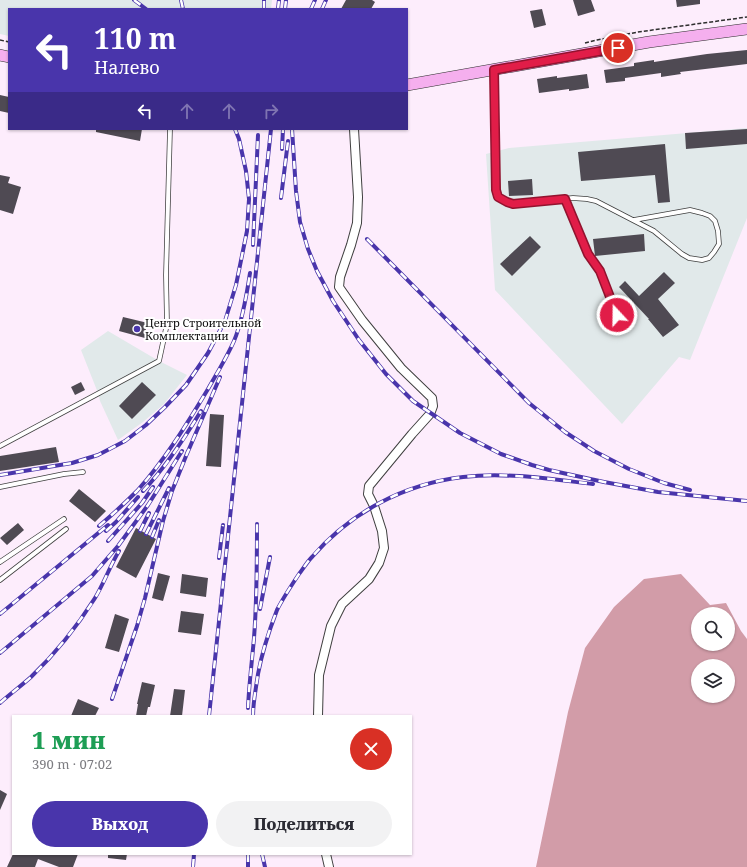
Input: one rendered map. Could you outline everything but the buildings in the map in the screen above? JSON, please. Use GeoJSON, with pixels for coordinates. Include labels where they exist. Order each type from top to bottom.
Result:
{"type":"FeatureCollection","features":[{"type":"Feature","properties":{"kind":"street"},"geometry":{"type":"LineString","coordinates":[[408,85],[649,42],[747,29]]}},
{"type":"Feature","properties":{"kind":"street"},"geometry":{"type":"LineString","coordinates":[[318,715],[320,675],[331,626],[342,604],[369,579],[379,563],[384,548],[382,531],[374,506],[368,494],[369,486],[430,414],[433,406],[432,398],[401,368],[362,320],[339,287],[340,277],[357,223],[358,197],[354,130]]}},
{"type":"Feature","properties":{"kind":"street"},"geometry":{"type":"LineString","coordinates":[[326,855],[329,867]]}},
{"type":"Feature","properties":{"kind":"lane"},"geometry":{"type":"LineString","coordinates":[[494,70],[496,190],[498,197],[513,204],[580,198],[596,201],[654,231],[689,258],[702,260],[709,258],[719,244],[718,231],[715,221],[710,216],[702,212],[690,210],[634,220]]}},
{"type":"Feature","properties":{"kind":"lane"},"geometry":{"type":"LineString","coordinates":[[0,446],[159,360],[167,324],[166,267],[170,130]]}},
{"type":"Feature","properties":{"kind":"lane"},"geometry":{"type":"LineString","coordinates":[[565,199],[588,254],[600,271],[617,315]]}},
{"type":"Feature","properties":{"kind":"lane"},"geometry":{"type":"LineString","coordinates":[[0,487],[64,474],[83,472]]}},
{"type":"Feature","properties":{"kind":"lane"},"geometry":{"type":"LineString","coordinates":[[0,562],[64,518]]}},
{"type":"Feature","properties":{"kind":"lane"},"geometry":{"type":"LineString","coordinates":[[0,580],[66,529]]}},
{"type":"Feature","properties":{"kind":"shaded area"},"geometry":{"type":"Polygon","coordinates":[[[0,0],[272,0],[271,8],[8,8],[8,36],[0,34],[0,0]]]}},
{"type":"Feature","properties":{"kind":"shaded area"},"geometry":{"type":"Polygon","coordinates":[[[747,128],[747,218],[690,360],[679,357],[622,424],[495,290],[486,154],[509,148],[747,128]]]}},
{"type":"Feature","properties":{"kind":"shaded area"},"geometry":{"type":"Polygon","coordinates":[[[108,331],[159,361],[187,375],[164,404],[143,422],[118,440],[100,401],[81,350],[108,331]]]}},
{"type":"Feature","properties":{"kind":"shaded area"},"geometry":{"type":"Polygon","coordinates":[[[681,574],[710,605],[726,603],[728,607],[691,607],[691,651],[735,651],[735,620],[747,639],[747,867],[536,867],[568,712],[585,648],[614,607],[644,579],[681,574]]]}},
{"type":"Feature","properties":{"kind":"railway"},"geometry":{"type":"LineString","coordinates":[[134,0],[145,8]]}},
{"type":"Feature","properties":{"kind":"railway"},"geometry":{"type":"LineString","coordinates":[[181,0],[183,8]]}},
{"type":"Feature","properties":{"kind":"railway"},"geometry":{"type":"LineString","coordinates":[[264,0],[264,8]]}},
{"type":"Feature","properties":{"kind":"railway"},"geometry":{"type":"LineString","coordinates":[[278,8],[279,0]]}},
{"type":"Feature","properties":{"kind":"railway"},"geometry":{"type":"LineString","coordinates":[[285,8],[286,0]]}},
{"type":"Feature","properties":{"kind":"railway"},"geometry":{"type":"LineString","coordinates":[[311,8],[315,0]]}},
{"type":"Feature","properties":{"kind":"railway"},"geometry":{"type":"LineString","coordinates":[[322,8],[326,0]]}},
{"type":"Feature","properties":{"kind":"railway"},"geometry":{"type":"LineString","coordinates":[[0,475],[72,463],[98,455],[125,441],[146,425],[186,385],[208,353],[225,321],[236,285],[247,231],[249,199],[246,171],[239,139],[235,130]]}},
{"type":"Feature","properties":{"kind":"railway"},"geometry":{"type":"LineString","coordinates":[[209,715],[271,130]]}},
{"type":"Feature","properties":{"kind":"railway"},"geometry":{"type":"LineString","coordinates":[[282,149],[283,130]]}},
{"type":"Feature","properties":{"kind":"railway"},"geometry":{"type":"LineString","coordinates":[[292,130],[296,191],[300,222],[308,249],[317,271],[333,301],[359,340],[386,374],[413,401],[460,433],[501,454],[532,465],[604,482],[658,492],[747,501]]}},
{"type":"Feature","properties":{"kind":"railway"},"geometry":{"type":"LineString","coordinates":[[253,245],[258,135]]}},
{"type":"Feature","properties":{"kind":"railway"},"geometry":{"type":"LineString","coordinates":[[281,198],[288,141]]}},
{"type":"Feature","properties":{"kind":"railway"},"geometry":{"type":"LineString","coordinates":[[367,239],[529,403],[565,432],[594,451],[629,469],[664,483],[690,490]]}},
{"type":"Feature","properties":{"kind":"railway"},"geometry":{"type":"LineString","coordinates":[[99,526],[137,491],[157,467],[175,442],[208,389],[228,353],[237,333],[244,307],[250,273]]}},
{"type":"Feature","properties":{"kind":"railway"},"geometry":{"type":"LineString","coordinates":[[186,456],[220,377]]}},
{"type":"Feature","properties":{"kind":"railway"},"geometry":{"type":"LineString","coordinates":[[143,491],[174,452],[201,411]]}},
{"type":"Feature","properties":{"kind":"railway"},"geometry":{"type":"LineString","coordinates":[[0,653],[92,576],[118,546],[148,505],[182,451]]}},
{"type":"Feature","properties":{"kind":"railway"},"geometry":{"type":"LineString","coordinates":[[112,699],[137,626],[172,491],[188,451]]}},
{"type":"Feature","properties":{"kind":"railway"},"geometry":{"type":"LineString","coordinates":[[253,715],[258,674],[266,642],[279,606],[296,578],[310,559],[327,541],[361,514],[380,503],[420,486],[463,477],[495,475],[544,478],[593,484]]}},
{"type":"Feature","properties":{"kind":"railway"},"geometry":{"type":"LineString","coordinates":[[108,541],[142,503],[153,487]]}},
{"type":"Feature","properties":{"kind":"railway"},"geometry":{"type":"LineString","coordinates":[[146,534],[169,488]]}},
{"type":"Feature","properties":{"kind":"railway"},"geometry":{"type":"LineString","coordinates":[[106,531],[138,497]]}},
{"type":"Feature","properties":{"kind":"railway"},"geometry":{"type":"LineString","coordinates":[[140,531],[149,513]]}},
{"type":"Feature","properties":{"kind":"railway"},"geometry":{"type":"LineString","coordinates":[[152,537],[159,520]]}},
{"type":"Feature","properties":{"kind":"railway"},"geometry":{"type":"LineString","coordinates":[[248,708],[256,610],[257,524]]}},
{"type":"Feature","properties":{"kind":"railway"},"geometry":{"type":"LineString","coordinates":[[0,614],[108,525]]}},
{"type":"Feature","properties":{"kind":"railway"},"geometry":{"type":"LineString","coordinates":[[219,558],[223,525]]}},
{"type":"Feature","properties":{"kind":"railway"},"geometry":{"type":"LineString","coordinates":[[0,703],[40,668],[73,629],[95,598],[119,551]]}},
{"type":"Feature","properties":{"kind":"railway"},"geometry":{"type":"LineString","coordinates":[[260,609],[270,557]]}},
{"type":"Feature","properties":{"kind":"railway"},"geometry":{"type":"LineString","coordinates":[[193,867],[194,855]]}},
{"type":"Feature","properties":{"kind":"railway"},"geometry":{"type":"LineString","coordinates":[[248,855],[248,867]]}},
{"type":"Feature","properties":{"kind":"railway"},"geometry":{"type":"LineString","coordinates":[[262,855],[265,867]]}},
{"type":"Feature","properties":{"kind":"place","name":"Центр Строительной Комплектации"},"geometry":{"type":"Point","coordinates":[137,329]}},
{"type":"Feature","properties":{"kind":"route"},"geometry":{"type":"LineString","coordinates":[[617,315],[600,271],[588,254],[565,199],[513,204],[498,197],[496,190],[494,128],[494,70],[618,48]]}}]}
